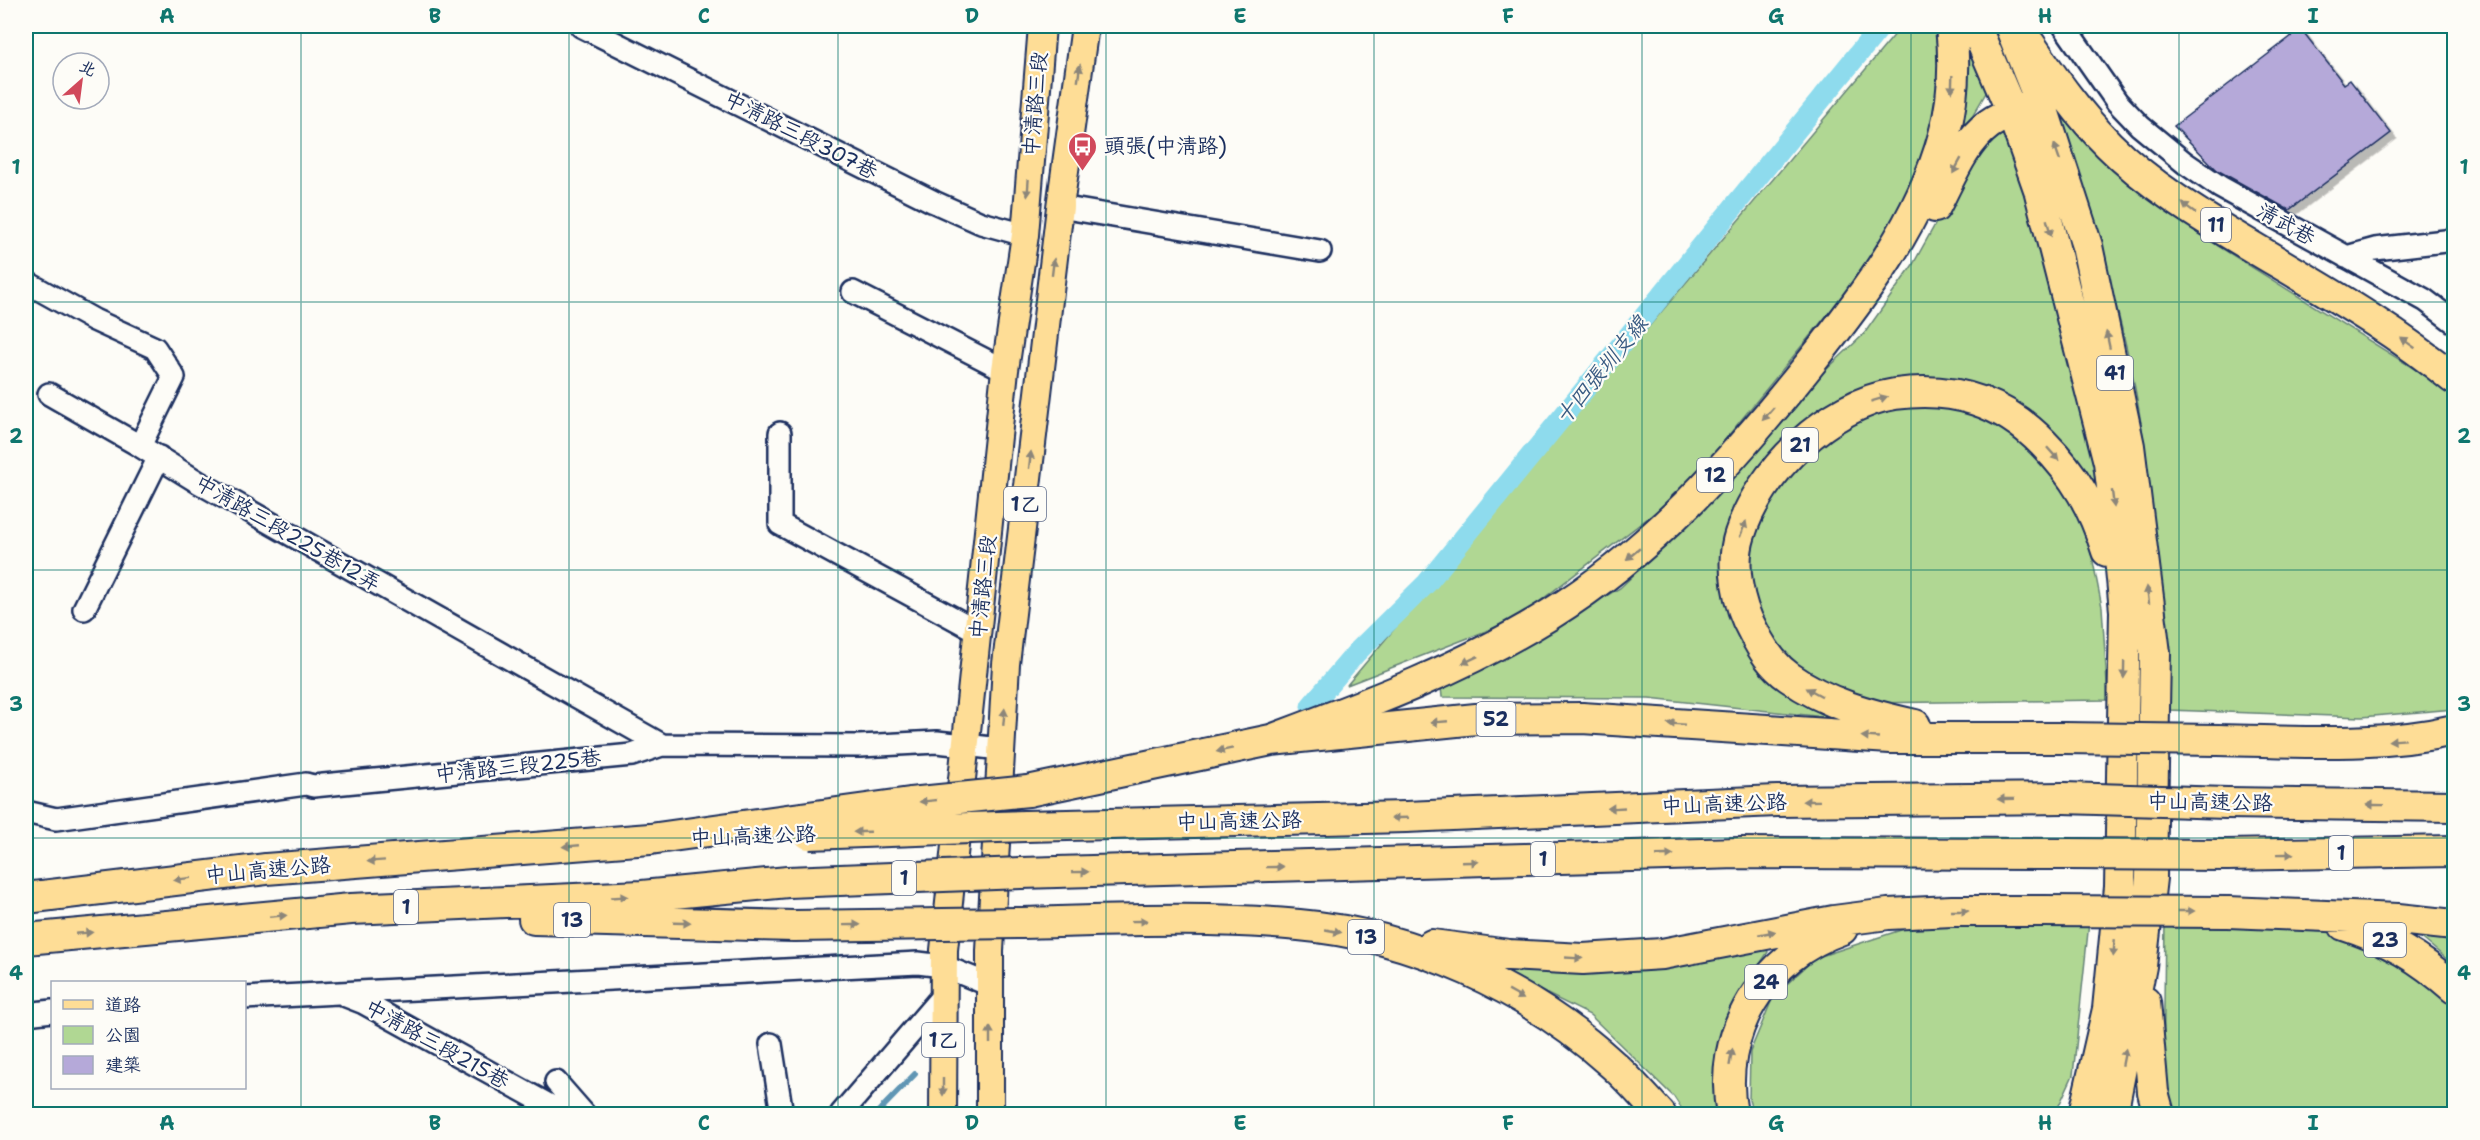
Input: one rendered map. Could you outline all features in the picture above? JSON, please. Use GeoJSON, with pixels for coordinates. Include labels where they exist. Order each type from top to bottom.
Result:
{"type":"FeatureCollection","features":[{"type":"Feature","properties":{"kind":"highway","name":"12"},"geometry":{"type":"LineString","coordinates":[[1271,740],[1406,689],[1477,657],[1551,614],[1621,563],[1677,516],[1791,387],[1875,278],[1904,229],[1928,181],[1944,135],[1952,93],[1952,26]]}},
{"type":"Feature","properties":{"kind":"highway"},"geometry":{"type":"LineString","coordinates":[[1975,26],[2012,112],[2039,189],[2109,462],[2125,611],[2120,887],[2108,1009],[2084,1114]]}},
{"type":"Feature","properties":{"kind":"highway"},"geometry":{"type":"LineString","coordinates":[[1791,387],[1863,316],[1892,281],[1968,146],[1979,133],[1990,123],[2040,101],[2010,26]]}},
{"type":"Feature","properties":{"kind":"highway","name":"11"},"geometry":{"type":"LineString","coordinates":[[2017,26],[2072,102],[2108,145],[2144,176],[2197,214],[2364,313],[2454,379]]}},
{"type":"Feature","properties":{"kind":"highway","name":"41"},"geometry":{"type":"LineString","coordinates":[[2040,101],[2087,246],[2113,362],[2129,446],[2155,653],[2151,878],[2141,966]]}},
{"type":"Feature","properties":{"kind":"highway","name":"21"},"geometry":{"type":"LineString","coordinates":[[1971,737],[1860,713],[1815,693],[1787,676],[1766,656],[1744,615],[1736,573],[1739,536],[1755,499],[1780,464],[1797,447],[1835,419],[1868,402],[1893,395],[1929,391],[1991,404],[2023,423],[2075,478],[2090,503],[2102,533],[2125,611]]}},
{"type":"Feature","properties":{"kind":"highway","name":"52"},"geometry":{"type":"LineString","coordinates":[[650,839],[909,803],[1028,791],[1271,740],[1476,719],[1582,718],[1798,734],[1890,738],[1971,737]]}},
{"type":"Feature","properties":{"kind":"highway"},"geometry":{"type":"LineString","coordinates":[[1971,737],[2373,742],[2415,739],[2454,730]]}},
{"type":"Feature","properties":{"kind":"highway","name":"中山高速公路"},"geometry":{"type":"LineString","coordinates":[[26,898],[266,869],[650,839],[1025,826],[1406,818],[1777,801],[2064,798],[2454,806]]}},
{"type":"Feature","properties":{"kind":"highway","name":"1"},"geometry":{"type":"LineString","coordinates":[[26,939],[351,909],[642,896],[788,882],[1021,873],[1738,853],[2226,855],[2454,851]]}},
{"type":"Feature","properties":{"kind":"highway","name":"13"},"geometry":{"type":"LineString","coordinates":[[351,909],[466,920],[537,919],[794,927],[1217,920],[1301,925],[1370,938],[1443,960],[1485,978],[1538,1008],[1615,1066],[1660,1114]]}},
{"type":"Feature","properties":{"kind":"highway"},"geometry":{"type":"LineString","coordinates":[[1370,938],[1509,955],[1583,959],[1662,954],[1834,921],[1888,914],[1952,910],[2304,913],[2454,925]]}},
{"type":"Feature","properties":{"kind":"highway","name":"23"},"geometry":{"type":"LineString","coordinates":[[2304,913],[2373,934],[2424,961],[2454,988]]}},
{"type":"Feature","properties":{"kind":"highway","name":"24"},"geometry":{"type":"LineString","coordinates":[[1732,1114],[1728,1092],[1729,1062],[1735,1033],[1752,998],[1786,959],[1831,933],[1888,914]]}},
{"type":"Feature","properties":{"kind":"highway"},"geometry":{"type":"LineString","coordinates":[[2112,1114],[2141,966]]}},
{"type":"Feature","properties":{"kind":"highway"},"geometry":{"type":"LineString","coordinates":[[2141,966],[2153,1092],[2159,1114]]}},
{"type":"Feature","properties":{"kind":"highway"},"geometry":{"type":"LineString","coordinates":[[2070,1114],[2108,1009]]}},
{"type":"Feature","properties":{"kind":"main road","name":"中清路三段"},"geometry":{"type":"LineString","coordinates":[[943,1114],[943,966],[1005,370],[1025,235],[1042,26]]}},
{"type":"Feature","properties":{"kind":"main road","name":"中清路三段"},"geometry":{"type":"LineString","coordinates":[[990,1114],[990,985],[1006,664],[1060,207],[1086,26]]}},
{"type":"Feature","properties":{"kind":"street","name":"中清路三段307巷"},"geometry":{"type":"LineString","coordinates":[[581,26],[934,202],[981,224],[1025,235]]}},
{"type":"Feature","properties":{"kind":"street","name":"清武巷"},"geometry":{"type":"LineString","coordinates":[[2064,26],[2117,102],[2140,126],[2220,188],[2424,300],[2454,322]]}},
{"type":"Feature","properties":{"kind":"street"},"geometry":{"type":"LineString","coordinates":[[1060,207],[1320,251]]}},
{"type":"Feature","properties":{"kind":"street"},"geometry":{"type":"LineString","coordinates":[[2346,257],[2375,249],[2454,240]]}},
{"type":"Feature","properties":{"kind":"street"},"geometry":{"type":"LineString","coordinates":[[26,282],[94,320],[155,348],[174,377],[140,446]]}},
{"type":"Feature","properties":{"kind":"street"},"geometry":{"type":"LineString","coordinates":[[853,292],[1005,370]]}},
{"type":"Feature","properties":{"kind":"street","name":"中清路三段225巷12弄"},"geometry":{"type":"LineString","coordinates":[[49,394],[208,488],[662,745]]}},
{"type":"Feature","properties":{"kind":"street"},"geometry":{"type":"LineString","coordinates":[[780,432],[780,524],[979,632]]}},
{"type":"Feature","properties":{"kind":"street"},"geometry":{"type":"LineString","coordinates":[[84,609],[159,457]]}},
{"type":"Feature","properties":{"kind":"street","name":"中清路三段225巷"},"geometry":{"type":"LineString","coordinates":[[31,814],[56,819],[306,784],[313,786],[632,755],[662,745],[860,746],[937,742],[1000,749]]}},
{"type":"Feature","properties":{"kind":"street"},"geometry":{"type":"LineString","coordinates":[[246,998],[918,963],[943,966],[990,985]]}},
{"type":"Feature","properties":{"kind":"street"},"geometry":{"type":"LineString","coordinates":[[841,1114],[944,993]]}},
{"type":"Feature","properties":{"kind":"street","name":"中清路三段215巷"},"geometry":{"type":"LineString","coordinates":[[340,994],[363,1003],[565,1114]]}},
{"type":"Feature","properties":{"kind":"street"},"geometry":{"type":"LineString","coordinates":[[26,1014],[51,1011]]}},
{"type":"Feature","properties":{"kind":"street"},"geometry":{"type":"LineString","coordinates":[[771,1044],[782,1114]]}},
{"type":"Feature","properties":{"kind":"street"},"geometry":{"type":"LineString","coordinates":[[556,1082],[584,1114]]}},
{"type":"Feature","properties":{"kind":"green space"},"geometry":{"type":"Polygon","coordinates":[[[1902,26],[1939,26],[1945,90],[1928,163],[1882,248],[1683,491],[1517,619],[1347,685],[1902,26]]]}},
{"type":"Feature","properties":{"kind":"green space"},"geometry":{"type":"Polygon","coordinates":[[[1973,42],[1987,91],[1953,150],[1961,49],[1973,42]]]}},
{"type":"Feature","properties":{"kind":"green space"},"geometry":{"type":"Polygon","coordinates":[[[2059,104],[2102,160],[2218,246],[2445,388],[2454,397],[2454,709],[2362,717],[2168,710],[2154,523],[2145,448],[2132,372],[2113,295],[2053,105],[2059,104]]]}},
{"type":"Feature","properties":{"kind":"green space"},"geometry":{"type":"Polygon","coordinates":[[[2008,130],[2094,446],[2099,491],[2090,491],[2045,436],[1910,386],[1791,440],[1724,583],[1823,711],[1825,717],[1649,698],[1442,697],[1441,687],[1485,666],[1620,588],[1711,501],[1790,404],[1864,334],[1912,266],[1951,196],[1986,143],[2008,130]]]}},
{"type":"Feature","properties":{"kind":"green space"},"geometry":{"type":"Polygon","coordinates":[[[1905,402],[1966,409],[2006,425],[2049,460],[2085,521],[2102,607],[2108,700],[1862,703],[1811,685],[1752,626],[1745,530],[1770,479],[1829,430],[1905,402]]]}},
{"type":"Feature","properties":{"kind":"green space"},"geometry":{"type":"Polygon","coordinates":[[[1947,915],[2089,922],[2073,1075],[2055,1114],[1753,1114],[1749,1100],[1750,1052],[1773,997],[1815,958],[1947,915]]]}},
{"type":"Feature","properties":{"kind":"green space"},"geometry":{"type":"Polygon","coordinates":[[[2165,918],[2319,922],[2434,977],[2454,1012],[2454,1114],[2174,1114],[2163,1098],[2165,918]]]}},
{"type":"Feature","properties":{"kind":"green space"},"geometry":{"type":"Polygon","coordinates":[[[2454,923],[2454,965],[2413,931],[2454,923]]]}},
{"type":"Feature","properties":{"kind":"green space"},"geometry":{"type":"Polygon","coordinates":[[[1763,943],[1768,952],[1730,1008],[1717,1056],[1721,1114],[1685,1114],[1674,1097],[1590,1015],[1509,975],[1512,964],[1763,943]]]}},
{"type":"Feature","properties":{"kind":"building"},"geometry":{"type":"Polygon","coordinates":[[[2301,29],[2344,84],[2350,80],[2391,133],[2289,210],[2217,170],[2174,126],[2301,29]]]}},
{"type":"Feature","properties":{"kind":"waterway","name":"十四張圳支線"},"geometry":{"type":"LineString","coordinates":[[1311,706],[1356,653],[1427,583],[1881,26]]}},
{"type":"Feature","properties":{"kind":"waterway","name":"十四張圳支線"},"geometry":{"type":"LineString","coordinates":[[876,1114],[915,1074]]}},
{"type":"Feature","properties":{"kind":"place","name":"頭張(中清路)"},"geometry":{"type":"Point","coordinates":[1083,172]}}]}
